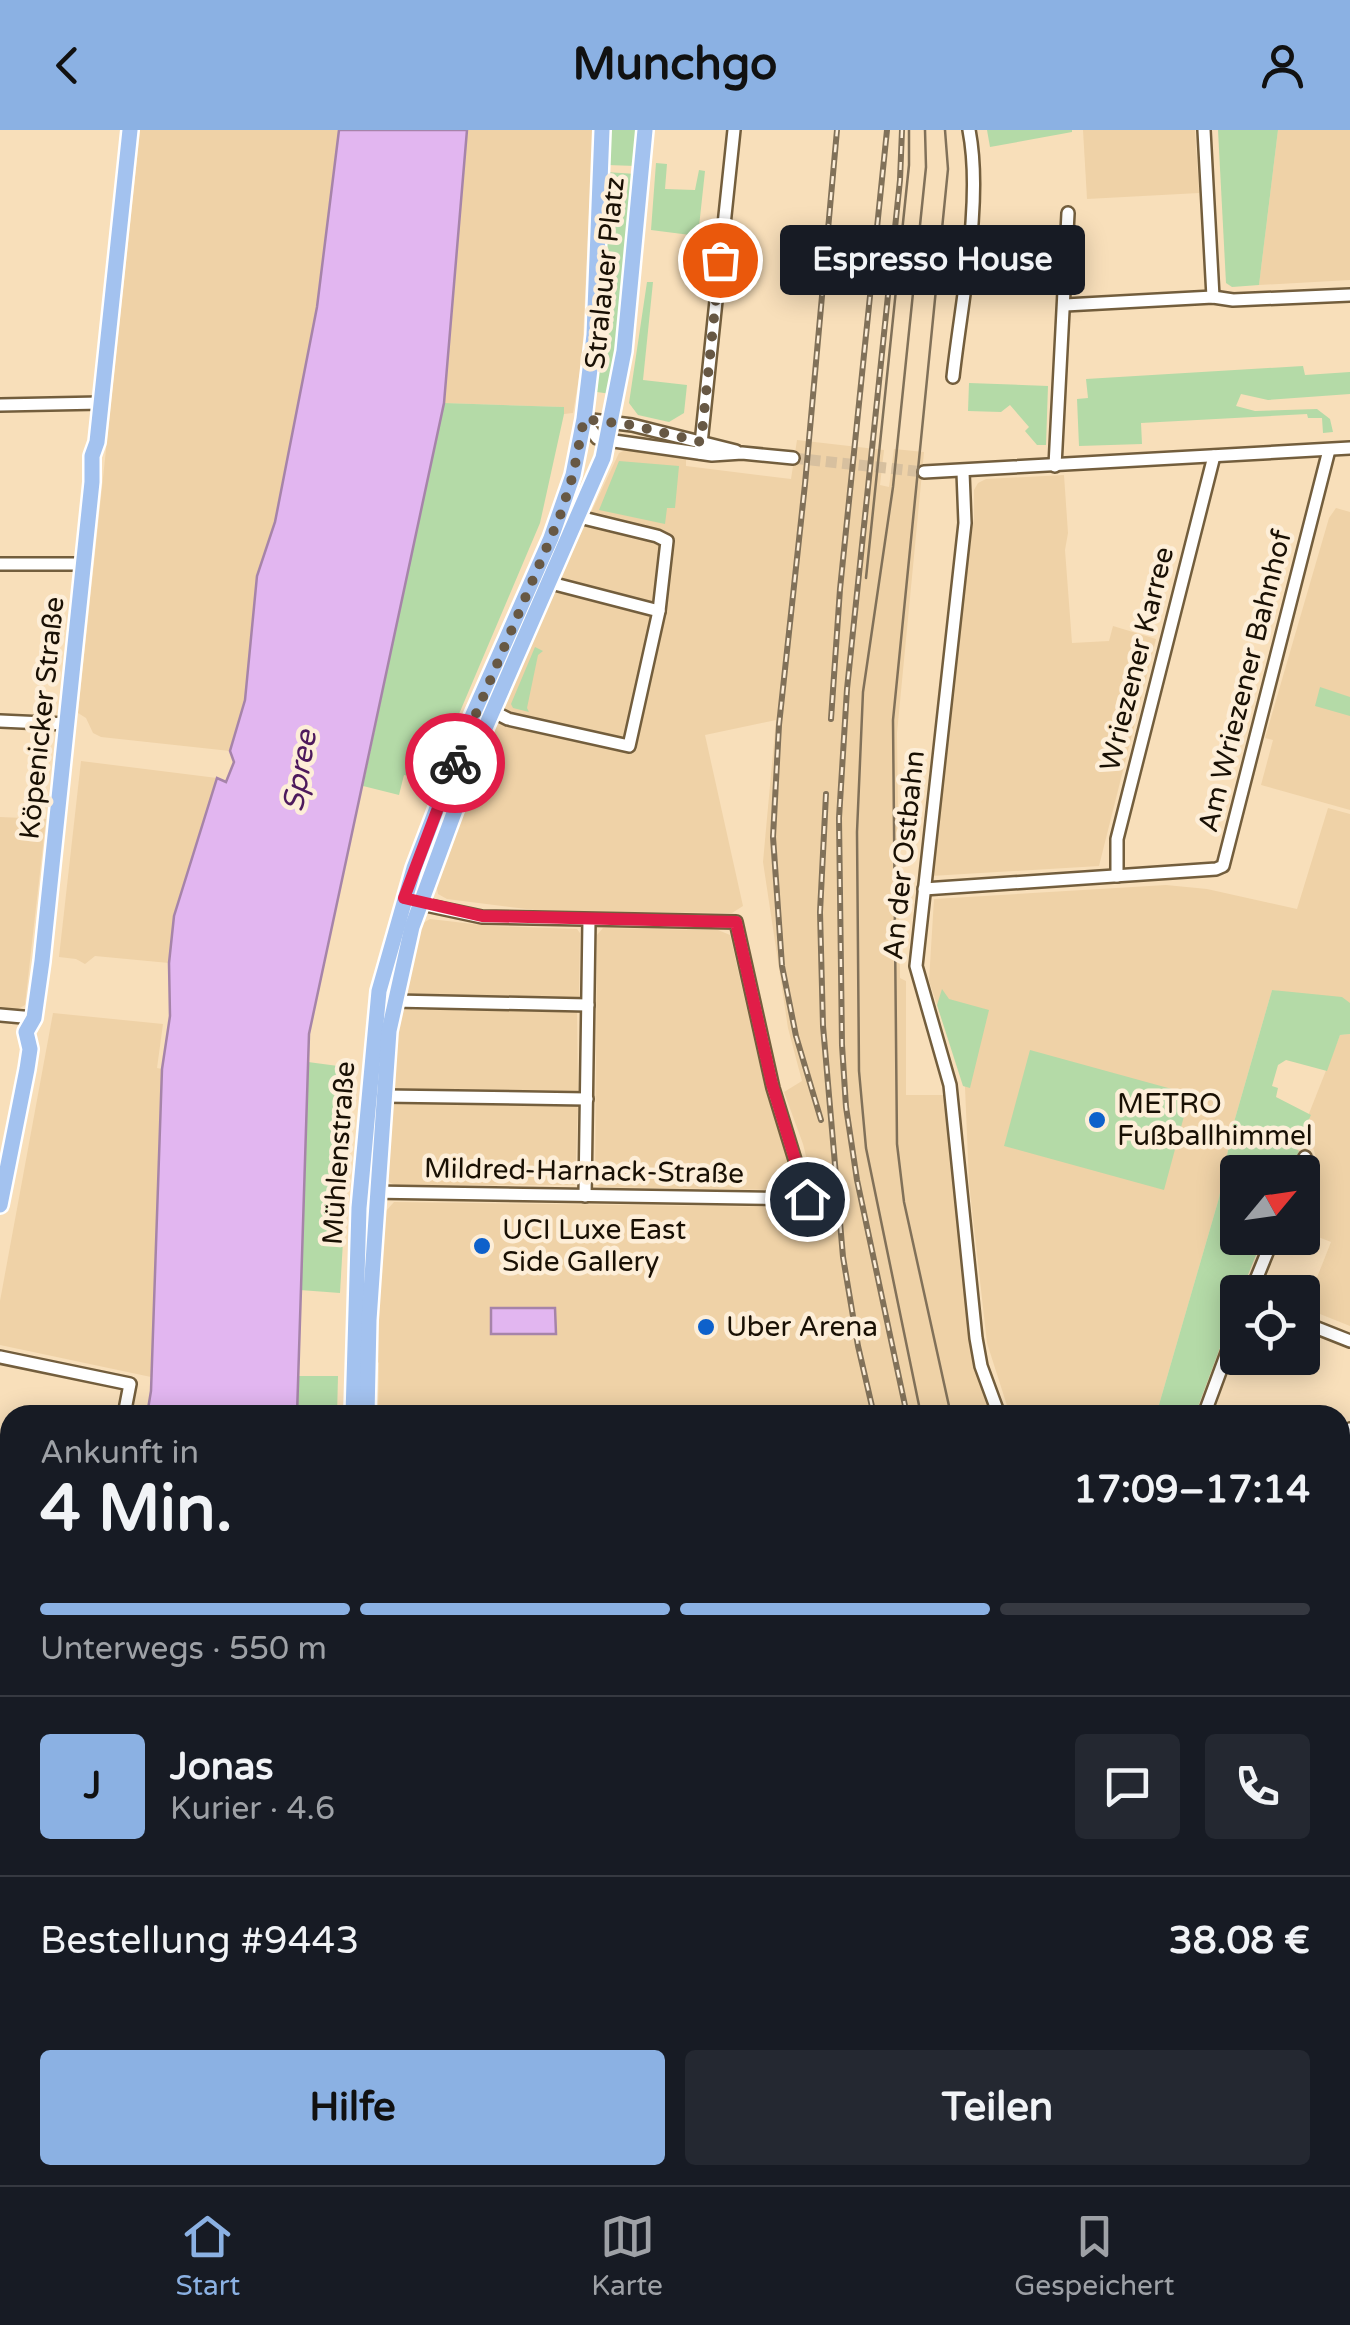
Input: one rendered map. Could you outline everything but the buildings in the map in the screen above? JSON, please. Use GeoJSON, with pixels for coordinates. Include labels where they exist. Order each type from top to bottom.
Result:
{"type":"FeatureCollection","features":[{"type":"Feature","properties":{"kind":"main road","name":"Köpenicker Straße"},"geometry":{"type":"LineString","coordinates":[[0,1204],[30,1049],[25,1038],[34,1018],[130,130]]}},
{"type":"Feature","properties":{"kind":"main road","name":"Stralauer Platz"},"geometry":{"type":"LineString","coordinates":[[584,419],[594,335],[602,130]]}},
{"type":"Feature","properties":{"kind":"main road","name":"Stralauer Platz"},"geometry":{"type":"LineString","coordinates":[[611,422],[624,351],[645,130]]}},
{"type":"Feature","properties":{"kind":"main road","name":"Mühlenstraße"},"geometry":{"type":"LineString","coordinates":[[354,1405],[379,991],[404,898],[485,708],[560,516],[584,419]]}},
{"type":"Feature","properties":{"kind":"main road","name":"Mühlenstraße"},"geometry":{"type":"LineString","coordinates":[[367,1405],[369,1192],[394,1001],[412,927],[485,708],[579,517],[611,422]]}},
{"type":"Feature","properties":{"kind":"main road"},"geometry":{"type":"LineString","coordinates":[[404,898],[421,904]]}},
{"type":"Feature","properties":{"kind":"street"},"geometry":{"type":"LineString","coordinates":[[701,447],[734,130]]}},
{"type":"Feature","properties":{"kind":"street"},"geometry":{"type":"LineString","coordinates":[[954,377],[972,192],[974,151],[969,130]]}},
{"type":"Feature","properties":{"kind":"street"},"geometry":{"type":"LineString","coordinates":[[1204,130],[1213,297]]}},
{"type":"Feature","properties":{"kind":"street"},"geometry":{"type":"LineString","coordinates":[[1055,466],[1068,213]]}},
{"type":"Feature","properties":{"kind":"street"},"geometry":{"type":"LineString","coordinates":[[1065,305],[1350,295]]}},
{"type":"Feature","properties":{"kind":"street"},"geometry":{"type":"LineString","coordinates":[[0,405],[101,403]]}},
{"type":"Feature","properties":{"kind":"street"},"geometry":{"type":"LineString","coordinates":[[584,419],[611,422],[701,447]]}},
{"type":"Feature","properties":{"kind":"street"},"geometry":{"type":"LineString","coordinates":[[584,419],[597,438],[607,440],[794,458]]}},
{"type":"Feature","properties":{"kind":"street"},"geometry":{"type":"LineString","coordinates":[[924,472],[1350,448]]}},
{"type":"Feature","properties":{"kind":"street","name":"Am Wriezener Bahnhof"},"geometry":{"type":"LineString","coordinates":[[924,889],[1216,869],[1225,863],[1329,450]]}},
{"type":"Feature","properties":{"kind":"street","name":"Wriezener Karree"},"geometry":{"type":"LineString","coordinates":[[1117,876],[1117,839],[1214,456]]}},
{"type":"Feature","properties":{"kind":"street","name":"An der Ostbahn"},"geometry":{"type":"LineString","coordinates":[[962,472],[964,523],[916,971],[950,1085],[976,1338],[995,1405]]}},
{"type":"Feature","properties":{"kind":"street"},"geometry":{"type":"LineString","coordinates":[[485,708],[508,719],[629,746],[660,611],[667,542],[657,536],[579,517]]}},
{"type":"Feature","properties":{"kind":"street"},"geometry":{"type":"LineString","coordinates":[[0,564],[84,564]]}},
{"type":"Feature","properties":{"kind":"street"},"geometry":{"type":"LineString","coordinates":[[547,582],[660,611]]}},
{"type":"Feature","properties":{"kind":"street"},"geometry":{"type":"LineString","coordinates":[[0,721],[66,724]]}},
{"type":"Feature","properties":{"kind":"street"},"geometry":{"type":"LineString","coordinates":[[421,904],[482,916],[589,920],[585,1196]]}},
{"type":"Feature","properties":{"kind":"street","name":"Mildred-Harnack-Straße"},"geometry":{"type":"LineString","coordinates":[[369,1192],[807,1199],[772,1084],[736,922],[589,920]]}},
{"type":"Feature","properties":{"kind":"street"},"geometry":{"type":"LineString","coordinates":[[394,1001],[588,1005]]}},
{"type":"Feature","properties":{"kind":"street"},"geometry":{"type":"LineString","coordinates":[[0,1015],[34,1018]]}},
{"type":"Feature","properties":{"kind":"street"},"geometry":{"type":"LineString","coordinates":[[384,1096],[587,1099]]}},
{"type":"Feature","properties":{"kind":"street"},"geometry":{"type":"LineString","coordinates":[[1320,1329],[1350,1340]]}},
{"type":"Feature","properties":{"kind":"street"},"geometry":{"type":"LineString","coordinates":[[0,1358],[130,1384],[126,1405]]}},
{"type":"Feature","properties":{"kind":"street"},"geometry":{"type":"LineString","coordinates":[[1208,1405],[1220,1372]]}},
{"type":"Feature","properties":{"kind":"shaded area"},"geometry":{"type":"Polygon","coordinates":[[[140,130],[339,130],[317,307],[275,522],[257,576],[245,700],[230,751],[101,737],[93,733],[86,718],[78,713],[140,130]]]}},
{"type":"Feature","properties":{"kind":"shaded area"},"geometry":{"type":"Polygon","coordinates":[[[467,130],[593,130],[582,360],[573,413],[564,414],[564,407],[444,403],[467,130]]]}},
{"type":"Feature","properties":{"kind":"shaded area"},"geometry":{"type":"Polygon","coordinates":[[[1083,130],[1195,130],[1199,193],[1087,199],[1083,130]]]}},
{"type":"Feature","properties":{"kind":"shaded area"},"geometry":{"type":"Polygon","coordinates":[[[1278,130],[1350,130],[1350,280],[1259,285],[1278,130]]]}},
{"type":"Feature","properties":{"kind":"shaded area"},"geometry":{"type":"Polygon","coordinates":[[[797,440],[884,450],[880,485],[889,487],[894,449],[924,452],[897,733],[900,978],[906,981],[906,1095],[946,1095],[970,1340],[989,1405],[378,1405],[379,1363],[374,1358],[376,1303],[386,1211],[394,1202],[790,1207],[799,1208],[804,1216],[820,1212],[803,1144],[784,1092],[802,1081],[788,1028],[763,862],[776,720],[705,735],[743,906],[732,913],[543,911],[447,899],[438,894],[436,884],[551,597],[619,453],[632,447],[686,456],[686,466],[791,479],[797,440]]]}},
{"type":"Feature","properties":{"kind":"shaded area"},"geometry":{"type":"Polygon","coordinates":[[[1064,475],[1072,643],[1109,641],[1113,626],[1156,639],[1099,866],[931,876],[943,784],[940,780],[944,780],[947,719],[952,704],[951,683],[957,659],[956,639],[961,624],[960,602],[965,583],[962,580],[966,579],[974,518],[974,490],[986,479],[1064,475]]]}},
{"type":"Feature","properties":{"kind":"shaded area"},"geometry":{"type":"Polygon","coordinates":[[[1336,508],[1350,512],[1350,810],[1261,785],[1273,740],[1265,738],[1329,518],[1336,508]]]}},
{"type":"Feature","properties":{"kind":"shaded area"},"geometry":{"type":"Polygon","coordinates":[[[81,761],[217,778],[174,916],[169,963],[95,956],[85,964],[59,957],[81,761]]]}},
{"type":"Feature","properties":{"kind":"shaded area"},"geometry":{"type":"Polygon","coordinates":[[[1328,808],[1350,814],[1350,1003],[1272,990],[1227,1155],[1220,1155],[1219,1198],[1159,1405],[1007,1405],[987,1343],[969,1183],[965,1087],[929,981],[934,899],[1166,885],[1207,889],[1297,909],[1328,808]]]}},
{"type":"Feature","properties":{"kind":"shaded area"},"geometry":{"type":"Polygon","coordinates":[[[0,817],[46,819],[25,1005],[13,1012],[0,1008],[0,817]]]}},
{"type":"Feature","properties":{"kind":"shaded area"},"geometry":{"type":"Polygon","coordinates":[[[430,919],[577,929],[579,998],[407,997],[414,949],[423,923],[430,919]]]}},
{"type":"Feature","properties":{"kind":"shaded area"},"geometry":{"type":"Polygon","coordinates":[[[603,928],[718,930],[730,935],[766,1092],[791,1171],[795,1173],[792,1187],[785,1190],[595,1185],[597,935],[603,928]]]}},
{"type":"Feature","properties":{"kind":"shaded area"},"geometry":{"type":"Polygon","coordinates":[[[412,1007],[466,1011],[577,1010],[578,1091],[567,1095],[547,1091],[396,1092],[390,1085],[400,1014],[412,1007]]]}},
{"type":"Feature","properties":{"kind":"shaded area"},"geometry":{"type":"Polygon","coordinates":[[[53,1013],[163,1024],[157,1068],[162,1069],[151,1377],[0,1345],[0,1301],[53,1013]]]}},
{"type":"Feature","properties":{"kind":"shaded area"},"geometry":{"type":"Polygon","coordinates":[[[1350,1034],[1350,1326],[1320,1314],[1318,1275],[1331,1242],[1320,1238],[1320,1155],[1315,1155],[1313,1147],[1295,1149],[1340,1035],[1350,1034]]]}},
{"type":"Feature","properties":{"kind":"shaded area"},"geometry":{"type":"Polygon","coordinates":[[[394,1101],[575,1104],[575,1185],[395,1185],[385,1176],[390,1105],[394,1101]]]}},
{"type":"Feature","properties":{"kind":"green space"},"geometry":{"type":"Polygon","coordinates":[[[609,130],[637,130],[636,166],[607,165],[609,130]]]}},
{"type":"Feature","properties":{"kind":"green space"},"geometry":{"type":"Polygon","coordinates":[[[987,130],[1072,130],[1072,132],[990,147],[987,130]]]}},
{"type":"Feature","properties":{"kind":"green space"},"geometry":{"type":"Polygon","coordinates":[[[1218,130],[1278,130],[1259,285],[1232,287],[1226,283],[1218,130]]]}},
{"type":"Feature","properties":{"kind":"green space"},"geometry":{"type":"Polygon","coordinates":[[[656,163],[667,164],[665,189],[695,190],[699,170],[705,171],[698,236],[651,230],[656,163]]]}},
{"type":"Feature","properties":{"kind":"green space"},"geometry":{"type":"Polygon","coordinates":[[[606,172],[636,174],[611,394],[597,392],[606,172]]]}},
{"type":"Feature","properties":{"kind":"green space"},"geometry":{"type":"Polygon","coordinates":[[[647,282],[653,282],[643,380],[687,385],[684,413],[669,422],[638,415],[629,403],[647,282]]]}},
{"type":"Feature","properties":{"kind":"green space"},"geometry":{"type":"Polygon","coordinates":[[[1303,366],[1305,375],[1350,372],[1350,394],[1268,400],[1241,394],[1236,406],[1255,411],[1317,409],[1330,419],[1333,432],[1323,433],[1322,418],[1308,418],[1307,414],[1141,423],[1142,444],[1079,446],[1077,399],[1088,398],[1086,379],[1303,366]]]}},
{"type":"Feature","properties":{"kind":"green space"},"geometry":{"type":"Polygon","coordinates":[[[969,383],[1048,386],[1046,445],[1037,445],[1025,431],[1029,427],[1010,405],[1001,412],[968,411],[969,383]]]}},
{"type":"Feature","properties":{"kind":"green space"},"geometry":{"type":"Polygon","coordinates":[[[444,403],[564,407],[564,414],[540,523],[431,780],[404,775],[399,795],[363,786],[444,403]]]}},
{"type":"Feature","properties":{"kind":"green space"},"geometry":{"type":"Polygon","coordinates":[[[619,461],[679,466],[675,508],[667,508],[665,524],[599,510],[619,461]]]}},
{"type":"Feature","properties":{"kind":"green space"},"geometry":{"type":"Polygon","coordinates":[[[535,647],[543,651],[538,655],[529,712],[511,704],[535,647]]]}},
{"type":"Feature","properties":{"kind":"green space"},"geometry":{"type":"Polygon","coordinates":[[[1320,687],[1350,697],[1350,716],[1315,706],[1320,687]]]}},
{"type":"Feature","properties":{"kind":"green space"},"geometry":{"type":"Polygon","coordinates":[[[942,989],[949,999],[989,1010],[970,1088],[963,1086],[937,1005],[942,989]]]}},
{"type":"Feature","properties":{"kind":"green space"},"geometry":{"type":"Polygon","coordinates":[[[1272,990],[1342,997],[1350,1003],[1350,1034],[1340,1035],[1327,1071],[1286,1060],[1278,1065],[1272,1086],[1278,1088],[1276,1097],[1311,1115],[1295,1148],[1297,1155],[1227,1155],[1272,990]]]}},
{"type":"Feature","properties":{"kind":"green space","name":"METRO Fußballhimmel"},"geometry":{"type":"Polygon","coordinates":[[[1030,1050],[1190,1094],[1164,1190],[1004,1146],[1030,1050]]]}},
{"type":"Feature","properties":{"kind":"green space"},"geometry":{"type":"Polygon","coordinates":[[[308,1062],[353,1068],[340,1293],[300,1290],[308,1062]]]}},
{"type":"Feature","properties":{"kind":"green space"},"geometry":{"type":"Polygon","coordinates":[[[1220,1193],[1220,1255],[1256,1255],[1248,1275],[1220,1275],[1220,1348],[1199,1405],[1159,1405],[1220,1193]]]}},
{"type":"Feature","properties":{"kind":"green space"},"geometry":{"type":"Polygon","coordinates":[[[298,1376],[338,1376],[337,1405],[297,1405],[298,1376]]]}},
{"type":"Feature","properties":{"kind":"water","name":"Spree"},"geometry":{"type":"Polygon","coordinates":[[[339,130],[467,130],[444,403],[309,1034],[297,1405],[149,1405],[162,1069],[170,1016],[169,963],[174,916],[217,778],[226,782],[234,762],[230,751],[245,700],[257,576],[275,522],[317,307],[339,130]]]}},
{"type":"Feature","properties":{"kind":"water"},"geometry":{"type":"Polygon","coordinates":[[[491,1308],[555,1308],[556,1334],[491,1334],[491,1308]]]}},
{"type":"Feature","properties":{"kind":"tunnel"},"geometry":{"type":"LineString","coordinates":[[793,458],[924,472]]}},
{"type":"Feature","properties":{"kind":"tram line"},"geometry":{"type":"LineString","coordinates":[[866,578],[909,165],[909,130]]}},
{"type":"Feature","properties":{"kind":"tram line"},"geometry":{"type":"LineString","coordinates":[[919,1405],[866,1148],[859,1071],[857,832],[863,692],[893,487],[926,167],[925,130]]}},
{"type":"Feature","properties":{"kind":"tram line"},"geometry":{"type":"LineString","coordinates":[[945,130],[948,169],[893,720],[897,1144],[904,1202],[949,1405]]}},
{"type":"Feature","properties":{"kind":"railway"},"geometry":{"type":"LineString","coordinates":[[821,1120],[796,1036],[782,966],[773,837],[779,725],[837,130]]}},
{"type":"Feature","properties":{"kind":"railway"},"geometry":{"type":"LineString","coordinates":[[831,719],[840,589],[887,130]]}},
{"type":"Feature","properties":{"kind":"railway"},"geometry":{"type":"LineString","coordinates":[[902,130],[847,689],[839,818],[846,1107],[857,1180],[905,1405]]}},
{"type":"Feature","properties":{"kind":"railway"},"geometry":{"type":"LineString","coordinates":[[826,794],[820,912],[823,1026],[843,1257],[872,1405]]}},
{"type":"Feature","properties":{"kind":"way so far"},"geometry":{"type":"LineString","coordinates":[[455,763],[560,516],[584,419],[632,425],[701,442],[720,260]]}},
{"type":"Feature","properties":{"kind":"place","name":"Espresso House"},"geometry":{"type":"Point","coordinates":[720,260]}},
{"type":"Feature","properties":{"kind":"place","name":"METRO Fußballhimmel"},"geometry":{"type":"Point","coordinates":[1097,1120]}},
{"type":"Feature","properties":{"kind":"place","name":"UCI Luxe East Side Gallery"},"geometry":{"type":"Point","coordinates":[482,1246]}},
{"type":"Feature","properties":{"kind":"place","name":"Uber Arena"},"geometry":{"type":"Point","coordinates":[706,1327]}},
{"type":"Feature","properties":{"kind":"route"},"geometry":{"type":"LineString","coordinates":[[455,763],[404,898],[482,916],[736,922],[772,1084],[807,1199]]}}]}
